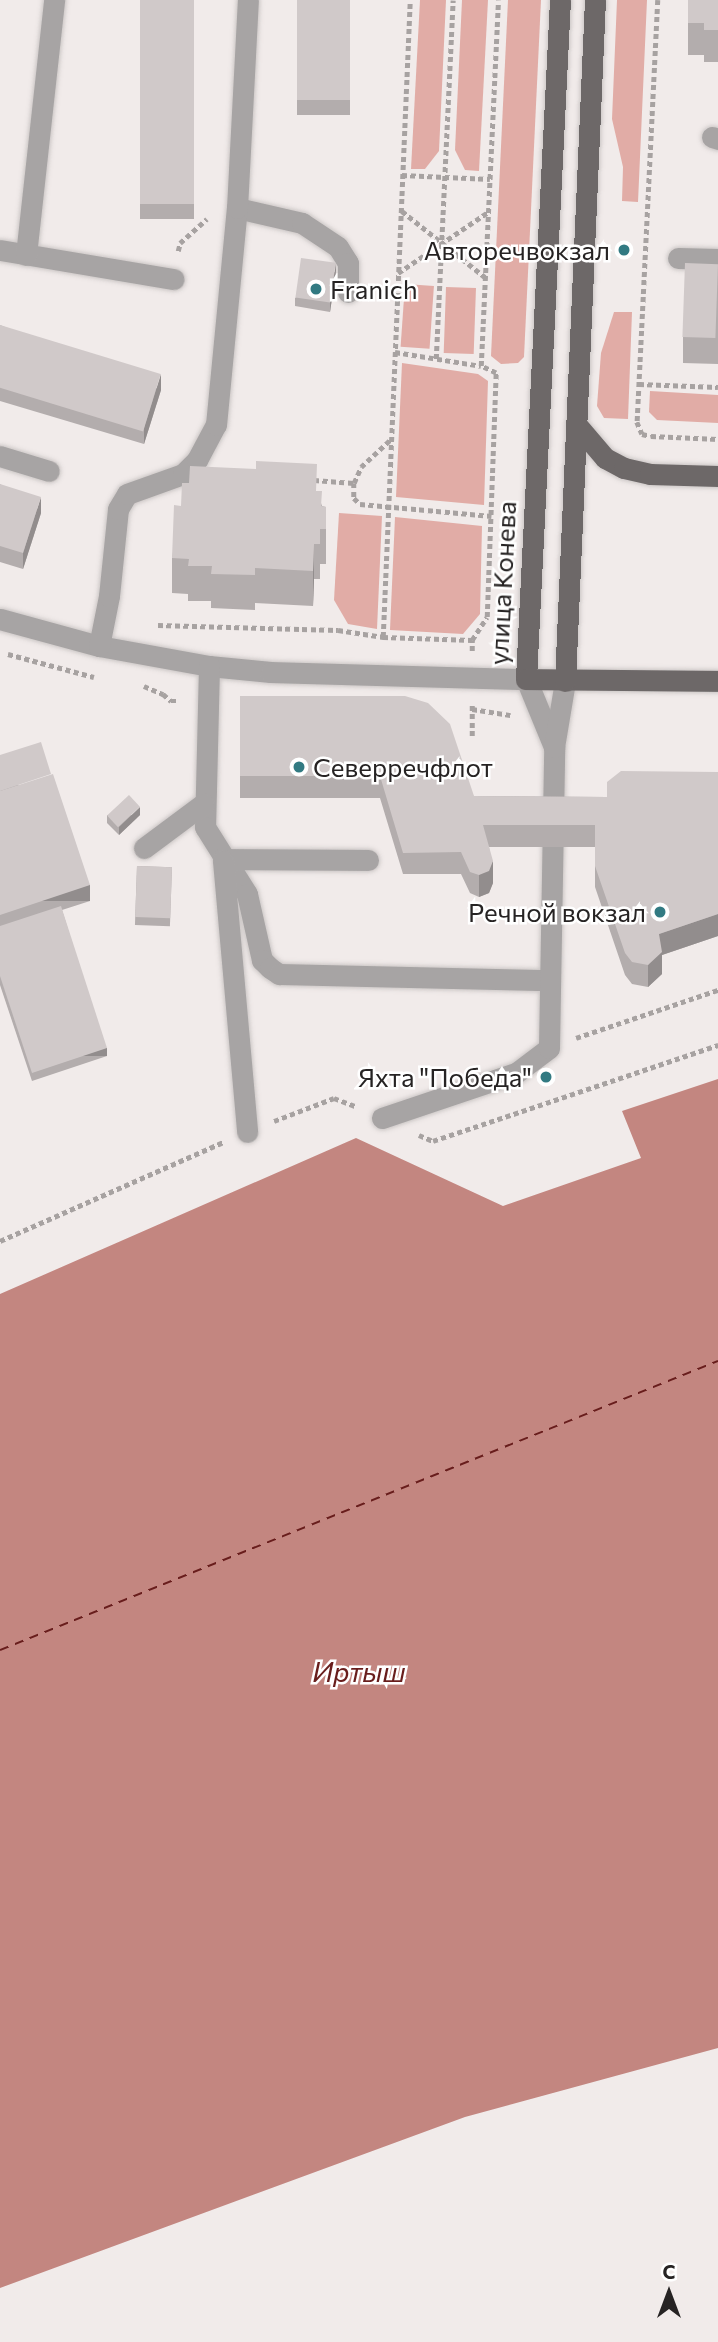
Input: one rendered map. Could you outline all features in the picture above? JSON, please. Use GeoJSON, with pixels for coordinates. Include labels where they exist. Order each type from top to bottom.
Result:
{"type":"FeatureCollection","features":[{"type":"Feature","properties":{"kind":"main road","name":"улица Конева"},"geometry":{"type":"LineString","coordinates":[[526,679],[560,0]]}},
{"type":"Feature","properties":{"kind":"main road"},"geometry":{"type":"LineString","coordinates":[[565,681],[595,0]]}},
{"type":"Feature","properties":{"kind":"main road"},"geometry":{"type":"LineString","coordinates":[[576,424],[605,458],[624,468],[650,474],[718,475]]}},
{"type":"Feature","properties":{"kind":"main road"},"geometry":{"type":"LineString","coordinates":[[526,679],[718,681]]}},
{"type":"Feature","properties":{"kind":"street"},"geometry":{"type":"LineString","coordinates":[[26,255],[54,0]]}},
{"type":"Feature","properties":{"kind":"street"},"geometry":{"type":"LineString","coordinates":[[99,646],[105,617],[117,509],[127,494],[183,474],[197,460],[216,425],[237,208],[248,0]]}},
{"type":"Feature","properties":{"kind":"street"},"geometry":{"type":"LineString","coordinates":[[237,208],[302,223],[338,247],[348,263],[348,292]]}},
{"type":"Feature","properties":{"kind":"street"},"geometry":{"type":"LineString","coordinates":[[0,250],[174,279]]}},
{"type":"Feature","properties":{"kind":"street"},"geometry":{"type":"LineString","coordinates":[[678,258],[718,259]]}},
{"type":"Feature","properties":{"kind":"street"},"geometry":{"type":"LineString","coordinates":[[0,456],[49,471]]}},
{"type":"Feature","properties":{"kind":"street","name":"улица Конева"},"geometry":{"type":"LineString","coordinates":[[0,619],[99,646],[209,666],[271,672],[526,679]]}},
{"type":"Feature","properties":{"kind":"street"},"geometry":{"type":"LineString","coordinates":[[209,666],[203,804],[205,827],[252,906],[262,960],[279,974],[550,980]]}},
{"type":"Feature","properties":{"kind":"street"},"geometry":{"type":"LineString","coordinates":[[526,679],[554,747]]}},
{"type":"Feature","properties":{"kind":"street"},"geometry":{"type":"LineString","coordinates":[[382,1118],[516,1073],[549,1048],[554,747],[565,681]]}},
{"type":"Feature","properties":{"kind":"street"},"geometry":{"type":"LineString","coordinates":[[144,848],[203,804]]}},
{"type":"Feature","properties":{"kind":"street"},"geometry":{"type":"LineString","coordinates":[[223,859],[368,860]]}},
{"type":"Feature","properties":{"kind":"street"},"geometry":{"type":"LineString","coordinates":[[223,859],[247,1132]]}},
{"type":"Feature","properties":{"kind":"path"},"geometry":{"type":"LineString","coordinates":[[383,637],[410,0]]}},
{"type":"Feature","properties":{"kind":"path"},"geometry":{"type":"LineString","coordinates":[[436,359],[453,0]]}},
{"type":"Feature","properties":{"kind":"path"},"geometry":{"type":"LineString","coordinates":[[481,366],[498,0]]}},
{"type":"Feature","properties":{"kind":"path"},"geometry":{"type":"LineString","coordinates":[[658,0],[637,422],[642,434],[718,439]]}},
{"type":"Feature","properties":{"kind":"path"},"geometry":{"type":"LineString","coordinates":[[402,174],[490,179]]}},
{"type":"Feature","properties":{"kind":"path"},"geometry":{"type":"LineString","coordinates":[[174,279],[180,243],[209,217],[237,208]]}},
{"type":"Feature","properties":{"kind":"path"},"geometry":{"type":"LineString","coordinates":[[401,210],[485,278]]}},
{"type":"Feature","properties":{"kind":"path"},"geometry":{"type":"LineString","coordinates":[[398,273],[488,212]]}},
{"type":"Feature","properties":{"kind":"path"},"geometry":{"type":"LineString","coordinates":[[105,617],[149,625],[338,630],[383,637],[472,640],[487,617],[496,373],[481,366],[394,352]]}},
{"type":"Feature","properties":{"kind":"path"},"geometry":{"type":"LineString","coordinates":[[639,384],[718,387]]}},
{"type":"Feature","properties":{"kind":"path"},"geometry":{"type":"LineString","coordinates":[[391,439],[361,467],[354,482],[356,501],[491,516]]}},
{"type":"Feature","properties":{"kind":"path"},"geometry":{"type":"LineString","coordinates":[[303,479],[354,482]]}},
{"type":"Feature","properties":{"kind":"path"},"geometry":{"type":"LineString","coordinates":[[0,652],[106,679]]}},
{"type":"Feature","properties":{"kind":"path"},"geometry":{"type":"LineString","coordinates":[[133,684],[154,689],[171,701],[208,702]]}},
{"type":"Feature","properties":{"kind":"path"},"geometry":{"type":"LineString","coordinates":[[458,709],[494,711],[522,722]]}},
{"type":"Feature","properties":{"kind":"path"},"geometry":{"type":"LineString","coordinates":[[549,1048],[718,990]]}},
{"type":"Feature","properties":{"kind":"path"},"geometry":{"type":"LineString","coordinates":[[0,1241],[247,1132],[334,1098]]}},
{"type":"Feature","properties":{"kind":"shaded area"},"geometry":{"type":"Polygon","coordinates":[[[420,0],[446,0],[439,151],[425,169],[411,169],[420,0]]]}},
{"type":"Feature","properties":{"kind":"shaded area"},"geometry":{"type":"Polygon","coordinates":[[[462,0],[488,0],[479,171],[465,170],[455,150],[462,0]]]}},
{"type":"Feature","properties":{"kind":"shaded area"},"geometry":{"type":"Polygon","coordinates":[[[508,0],[541,0],[524,357],[518,363],[501,364],[491,356],[508,0]]]}},
{"type":"Feature","properties":{"kind":"shaded area"},"geometry":{"type":"Polygon","coordinates":[[[617,0],[647,0],[638,202],[622,201],[623,167],[612,119],[617,0]]]}},
{"type":"Feature","properties":{"kind":"shaded area"},"geometry":{"type":"Polygon","coordinates":[[[405,284],[434,286],[430,349],[401,347],[405,284]]]}},
{"type":"Feature","properties":{"kind":"shaded area"},"geometry":{"type":"Polygon","coordinates":[[[446,287],[476,288],[474,354],[444,353],[446,287]]]}},
{"type":"Feature","properties":{"kind":"shaded area"},"geometry":{"type":"Polygon","coordinates":[[[614,312],[632,312],[628,419],[604,418],[597,406],[601,353],[614,312]]]}},
{"type":"Feature","properties":{"kind":"shaded area"},"geometry":{"type":"Polygon","coordinates":[[[402,363],[478,374],[488,381],[484,505],[396,497],[402,363]]]}},
{"type":"Feature","properties":{"kind":"shaded area"},"geometry":{"type":"Polygon","coordinates":[[[650,391],[718,395],[718,423],[657,420],[649,412],[650,391]]]}},
{"type":"Feature","properties":{"kind":"shaded area"},"geometry":{"type":"Polygon","coordinates":[[[339,513],[382,516],[377,629],[348,624],[334,600],[339,513]]]}},
{"type":"Feature","properties":{"kind":"shaded area"},"geometry":{"type":"Polygon","coordinates":[[[395,517],[482,526],[480,614],[463,634],[390,630],[395,517]]]}},
{"type":"Feature","properties":{"kind":"water","name":"Иртыш"},"geometry":{"type":"Polygon","coordinates":[[[718,1079],[718,2048],[465,2117],[0,2288],[0,1294],[356,1138],[503,1206],[641,1158],[622,1111],[718,1079]]]}},
{"type":"Feature","properties":{"kind":"building"},"geometry":{"type":"Polygon","coordinates":[[[140,0],[194,0],[194,204],[140,204],[140,0]]]}},
{"type":"Feature","properties":{"kind":"building"},"geometry":{"type":"Polygon","coordinates":[[[297,0],[350,0],[350,100],[297,100],[297,0]]]}},
{"type":"Feature","properties":{"kind":"building"},"geometry":{"type":"Polygon","coordinates":[[[688,0],[718,0],[718,30],[704,30],[704,23],[688,23],[688,0]]]}},
{"type":"Feature","properties":{"kind":"building","name":"Franich"},"geometry":{"type":"Polygon","coordinates":[[[301,258],[336,263],[330,302],[295,298],[301,258]]]}},
{"type":"Feature","properties":{"kind":"building"},"geometry":{"type":"Polygon","coordinates":[[[685,263],[718,264],[715,338],[682,337],[685,263]]]}},
{"type":"Feature","properties":{"kind":"building"},"geometry":{"type":"Polygon","coordinates":[[[0,325],[161,374],[143,431],[0,388],[0,325]]]}},
{"type":"Feature","properties":{"kind":"building"},"geometry":{"type":"Polygon","coordinates":[[[256,461],[317,464],[316,491],[322,491],[321,506],[326,507],[326,529],[320,529],[320,544],[314,544],[313,571],[255,568],[255,575],[211,574],[212,566],[188,566],[189,559],[172,558],[174,505],[181,506],[182,483],[189,483],[190,466],[256,469],[256,461]]]}},
{"type":"Feature","properties":{"kind":"building"},"geometry":{"type":"Polygon","coordinates":[[[0,484],[41,497],[23,553],[0,546],[0,484]]]}},
{"type":"Feature","properties":{"kind":"building"},"geometry":{"type":"Polygon","coordinates":[[[240,696],[405,696],[428,703],[450,724],[474,796],[607,797],[607,782],[621,771],[718,772],[718,914],[659,934],[662,952],[648,965],[632,962],[625,953],[595,866],[595,825],[483,825],[493,861],[489,871],[479,875],[470,872],[461,852],[403,853],[380,776],[240,776],[240,696]]]}},
{"type":"Feature","properties":{"kind":"building"},"geometry":{"type":"Polygon","coordinates":[[[41,742],[51,774],[0,791],[0,755],[41,742]]]}},
{"type":"Feature","properties":{"kind":"building"},"geometry":{"type":"Polygon","coordinates":[[[53,774],[90,885],[0,915],[0,791],[53,774]]]}},
{"type":"Feature","properties":{"kind":"building"},"geometry":{"type":"Polygon","coordinates":[[[129,795],[140,807],[118,827],[107,815],[129,795]]]}},
{"type":"Feature","properties":{"kind":"building"},"geometry":{"type":"Polygon","coordinates":[[[137,866],[172,867],[170,918],[135,917],[137,866]]]}},
{"type":"Feature","properties":{"kind":"building"},"geometry":{"type":"Polygon","coordinates":[[[61,906],[107,1048],[32,1073],[0,976],[0,926],[61,906]]]}},
{"type":"Feature","properties":{"kind":"ferry route"},"geometry":{"type":"LineString","coordinates":[[0,1650],[718,1361]]}},
{"type":"Feature","properties":{"kind":"place","name":"Авторечвокзал"},"geometry":{"type":"Point","coordinates":[624,250]}},
{"type":"Feature","properties":{"kind":"place","name":"Franich"},"geometry":{"type":"Point","coordinates":[316,289]}},
{"type":"Feature","properties":{"kind":"place","name":"Северречфлот"},"geometry":{"type":"Point","coordinates":[299,767]}},
{"type":"Feature","properties":{"kind":"place","name":"Речной вокзал"},"geometry":{"type":"Point","coordinates":[660,912]}},
{"type":"Feature","properties":{"kind":"place","name":"Яхта \"Победа\""},"geometry":{"type":"Point","coordinates":[546,1077]}}]}
